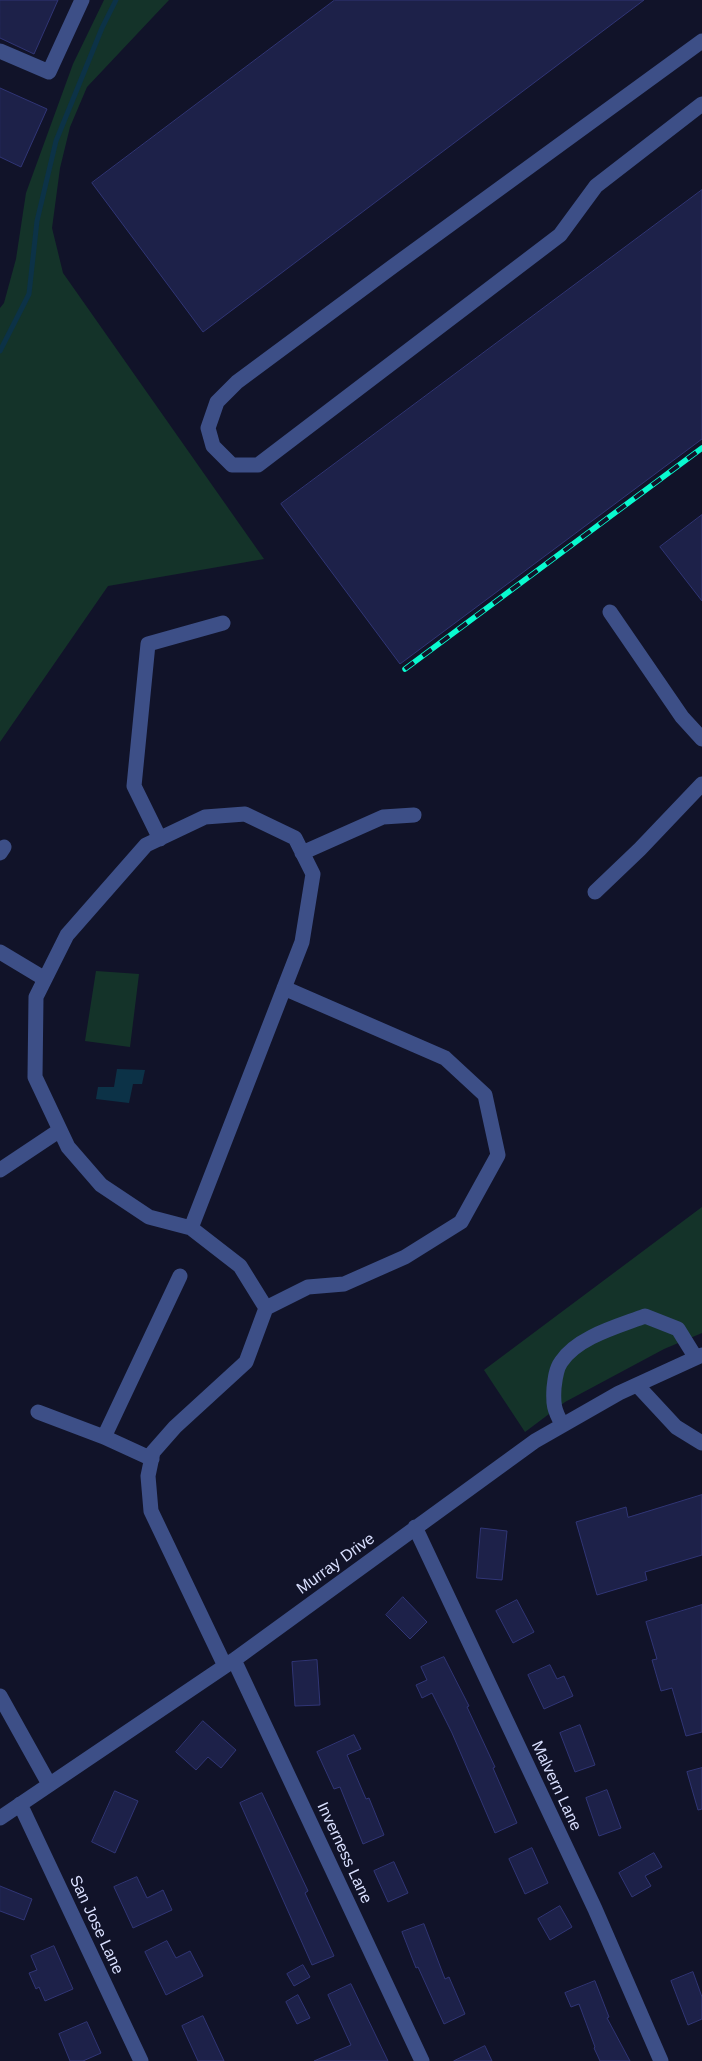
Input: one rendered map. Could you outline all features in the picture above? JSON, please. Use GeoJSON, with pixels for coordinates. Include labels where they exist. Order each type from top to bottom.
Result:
{"type":"FeatureCollection","features":[{"type":"Feature","properties":{"kind":"street"},"geometry":{"type":"LineString","coordinates":[[0,51],[49,72],[82,0]]}},
{"type":"Feature","properties":{"kind":"street"},"geometry":{"type":"LineString","coordinates":[[702,41],[392,266],[237,382],[217,402],[208,428],[213,446],[232,465],[258,465],[560,235],[596,186],[702,104]]}},
{"type":"Feature","properties":{"kind":"street"},"geometry":{"type":"LineString","coordinates":[[610,612],[682,717],[702,740]]}},
{"type":"Feature","properties":{"kind":"street"},"geometry":{"type":"LineString","coordinates":[[160,838],[134,786],[148,644],[223,623]]}},
{"type":"Feature","properties":{"kind":"street"},"geometry":{"type":"LineString","coordinates":[[595,892],[640,849],[702,784]]}},
{"type":"Feature","properties":{"kind":"street"},"geometry":{"type":"LineString","coordinates":[[191,1228],[302,942],[313,874],[295,838],[245,814],[205,817],[146,845],[67,935],[36,997],[35,1077],[68,1148],[101,1185],[149,1217],[191,1228],[240,1266],[266,1308]]}},
{"type":"Feature","properties":{"kind":"street"},"geometry":{"type":"LineString","coordinates":[[302,853],[383,817],[414,814]]}},
{"type":"Feature","properties":{"kind":"street"},"geometry":{"type":"LineString","coordinates":[[0,952],[45,979]]}},
{"type":"Feature","properties":{"kind":"street"},"geometry":{"type":"LineString","coordinates":[[38,1412],[104,1437],[152,1459],[153,1452],[175,1427],[246,1362],[266,1308],[308,1287],[344,1284],[397,1261],[461,1222],[498,1155],[485,1095],[445,1058],[284,988]]}},
{"type":"Feature","properties":{"kind":"street"},"geometry":{"type":"LineString","coordinates":[[0,1170],[60,1130]]}},
{"type":"Feature","properties":{"kind":"street"},"geometry":{"type":"LineString","coordinates":[[104,1437],[180,1276]]}},
{"type":"Feature","properties":{"kind":"street"},"geometry":{"type":"LineString","coordinates":[[562,1424],[554,1410],[555,1377],[560,1362],[572,1350],[602,1332],[645,1316],[678,1329],[699,1357]]}},
{"type":"Feature","properties":{"kind":"street","name":"Murray Drive"},"geometry":{"type":"LineString","coordinates":[[0,1818],[229,1663],[535,1441],[562,1424],[637,1385],[699,1357]]}},
{"type":"Feature","properties":{"kind":"street"},"geometry":{"type":"LineString","coordinates":[[637,1385],[676,1426],[702,1443]]}},
{"type":"Feature","properties":{"kind":"street","name":"Inverness Lane"},"geometry":{"type":"LineString","coordinates":[[152,1459],[148,1476],[151,1511],[229,1663],[422,2061]]}},
{"type":"Feature","properties":{"kind":"street","name":"Malvern Lane"},"geometry":{"type":"LineString","coordinates":[[415,1527],[595,1909],[661,2061]]}},
{"type":"Feature","properties":{"kind":"street"},"geometry":{"type":"LineString","coordinates":[[0,1696],[49,1784]]}},
{"type":"Feature","properties":{"kind":"street","name":"San Jose Lane"},"geometry":{"type":"LineString","coordinates":[[20,1804],[140,2061]]}},
{"type":"Feature","properties":{"kind":"green space"},"geometry":{"type":"Polygon","coordinates":[[[104,0],[169,0],[87,87],[70,127],[60,168],[52,228],[63,273],[264,559],[108,586],[0,742],[0,308],[4,303],[16,259],[26,193],[73,64],[104,0]]]}},
{"type":"Feature","properties":{"kind":"green space"},"geometry":{"type":"Polygon","coordinates":[[[96,971],[139,974],[130,1047],[85,1041],[96,971]]]}},
{"type":"Feature","properties":{"kind":"green space"},"geometry":{"type":"Polygon","coordinates":[[[702,1207],[702,1333],[664,1349],[565,1402],[525,1432],[484,1370],[702,1207]]]}},
{"type":"Feature","properties":{"kind":"water"},"geometry":{"type":"Polygon","coordinates":[[[117,1069],[145,1070],[142,1084],[133,1084],[129,1103],[96,1099],[98,1087],[114,1087],[117,1069]]]}},
{"type":"Feature","properties":{"kind":"building"},"geometry":{"type":"Polygon","coordinates":[[[0,0],[58,0],[34,54],[0,38],[0,0]]]}},
{"type":"Feature","properties":{"kind":"building"},"geometry":{"type":"Polygon","coordinates":[[[335,0],[644,0],[203,332],[92,183],[335,0]]]}},
{"type":"Feature","properties":{"kind":"building"},"geometry":{"type":"Polygon","coordinates":[[[0,88],[47,109],[21,167],[0,157],[0,88]]]}},
{"type":"Feature","properties":{"kind":"building"},"geometry":{"type":"Polygon","coordinates":[[[702,190],[702,439],[400,664],[281,504],[702,190]]]}},
{"type":"Feature","properties":{"kind":"building"},"geometry":{"type":"Polygon","coordinates":[[[702,515],[702,601],[660,547],[702,515]]]}},
{"type":"Feature","properties":{"kind":"building"},"geometry":{"type":"Polygon","coordinates":[[[702,1495],[702,1555],[645,1572],[647,1580],[597,1595],[576,1522],[626,1507],[628,1517],[702,1495]]]}},
{"type":"Feature","properties":{"kind":"building"},"geometry":{"type":"Polygon","coordinates":[[[481,1528],[507,1531],[502,1580],[477,1578],[481,1528]]]}},
{"type":"Feature","properties":{"kind":"building"},"geometry":{"type":"Polygon","coordinates":[[[403,1597],[427,1622],[410,1639],[386,1615],[403,1597]]]}},
{"type":"Feature","properties":{"kind":"building"},"geometry":{"type":"Polygon","coordinates":[[[517,1600],[534,1632],[513,1643],[496,1611],[517,1600]]]}},
{"type":"Feature","properties":{"kind":"building"},"geometry":{"type":"Polygon","coordinates":[[[702,1605],[702,1732],[686,1736],[672,1688],[661,1691],[652,1660],[657,1659],[646,1622],[702,1605]]]}},
{"type":"Feature","properties":{"kind":"building"},"geometry":{"type":"Polygon","coordinates":[[[444,1657],[469,1706],[467,1707],[495,1767],[493,1768],[517,1823],[495,1833],[452,1733],[432,1693],[422,1698],[416,1685],[427,1680],[421,1667],[444,1657]]]}},
{"type":"Feature","properties":{"kind":"building"},"geometry":{"type":"Polygon","coordinates":[[[317,1660],[320,1705],[295,1706],[292,1662],[317,1660]]]}},
{"type":"Feature","properties":{"kind":"building"},"geometry":{"type":"Polygon","coordinates":[[[550,1665],[557,1679],[564,1676],[573,1696],[544,1709],[528,1675],[550,1665]]]}},
{"type":"Feature","properties":{"kind":"building"},"geometry":{"type":"Polygon","coordinates":[[[203,1721],[236,1750],[221,1768],[208,1757],[196,1770],[176,1752],[203,1721]]]}},
{"type":"Feature","properties":{"kind":"building"},"geometry":{"type":"Polygon","coordinates":[[[580,1725],[595,1765],[575,1772],[560,1733],[580,1725]]]}},
{"type":"Feature","properties":{"kind":"building"},"geometry":{"type":"Polygon","coordinates":[[[354,1735],[361,1749],[347,1755],[366,1799],[369,1798],[384,1835],[363,1844],[340,1787],[334,1789],[317,1752],[354,1735]]]}},
{"type":"Feature","properties":{"kind":"building"},"geometry":{"type":"Polygon","coordinates":[[[702,1768],[702,1809],[698,1810],[687,1772],[702,1768]]]}},
{"type":"Feature","properties":{"kind":"building"},"geometry":{"type":"Polygon","coordinates":[[[607,1790],[621,1828],[599,1836],[586,1798],[607,1790]]]}},
{"type":"Feature","properties":{"kind":"building"},"geometry":{"type":"Polygon","coordinates":[[[115,1791],[138,1801],[115,1853],[92,1842],[115,1791]]]}},
{"type":"Feature","properties":{"kind":"building"},"geometry":{"type":"Polygon","coordinates":[[[262,1793],[308,1891],[305,1893],[334,1956],[312,1965],[240,1803],[262,1793]]]}},
{"type":"Feature","properties":{"kind":"building"},"geometry":{"type":"Polygon","coordinates":[[[532,1848],[548,1883],[525,1894],[509,1859],[532,1848]]]}},
{"type":"Feature","properties":{"kind":"building"},"geometry":{"type":"Polygon","coordinates":[[[654,1853],[662,1867],[645,1876],[651,1886],[632,1897],[619,1873],[654,1853]]]}},
{"type":"Feature","properties":{"kind":"building"},"geometry":{"type":"Polygon","coordinates":[[[394,1862],[408,1893],[388,1902],[374,1871],[394,1862]]]}},
{"type":"Feature","properties":{"kind":"building"},"geometry":{"type":"Polygon","coordinates":[[[137,1877],[147,1898],[163,1890],[172,1910],[133,1928],[114,1887],[137,1877]]]}},
{"type":"Feature","properties":{"kind":"building"},"geometry":{"type":"Polygon","coordinates":[[[0,1886],[32,1899],[24,1920],[0,1911],[0,1886]]]}},
{"type":"Feature","properties":{"kind":"building"},"geometry":{"type":"Polygon","coordinates":[[[560,1906],[572,1927],[550,1940],[538,1919],[560,1906]]]}},
{"type":"Feature","properties":{"kind":"building"},"geometry":{"type":"Polygon","coordinates":[[[424,1924],[445,1979],[449,1977],[465,2014],[444,2024],[418,1967],[416,1968],[402,1932],[424,1924]]]}},
{"type":"Feature","properties":{"kind":"building"},"geometry":{"type":"Polygon","coordinates":[[[167,1941],[176,1958],[190,1951],[203,1976],[166,1995],[145,1952],[167,1941]]]}},
{"type":"Feature","properties":{"kind":"building"},"geometry":{"type":"Polygon","coordinates":[[[54,1946],[73,1989],[45,2001],[39,1987],[36,1989],[29,1973],[37,1970],[31,1956],[54,1946]]]}},
{"type":"Feature","properties":{"kind":"building"},"geometry":{"type":"Polygon","coordinates":[[[303,1965],[310,1977],[294,1986],[287,1974],[303,1965]]]}},
{"type":"Feature","properties":{"kind":"building"},"geometry":{"type":"Polygon","coordinates":[[[693,1972],[702,1997],[702,2019],[688,2025],[671,1981],[693,1972]]]}},
{"type":"Feature","properties":{"kind":"building"},"geometry":{"type":"Polygon","coordinates":[[[595,1981],[609,2017],[607,2018],[630,2061],[600,2061],[579,2004],[571,2007],[565,1993],[595,1981]]]}},
{"type":"Feature","properties":{"kind":"building"},"geometry":{"type":"Polygon","coordinates":[[[351,1984],[388,2061],[314,2061],[351,2045],[328,1995],[351,1984]]]}},
{"type":"Feature","properties":{"kind":"building"},"geometry":{"type":"Polygon","coordinates":[[[298,1995],[310,2018],[297,2024],[286,2002],[298,1995]]]}},
{"type":"Feature","properties":{"kind":"building"},"geometry":{"type":"Polygon","coordinates":[[[203,2016],[224,2061],[198,2061],[182,2026],[203,2016]]]}},
{"type":"Feature","properties":{"kind":"building"},"geometry":{"type":"Polygon","coordinates":[[[87,2022],[101,2053],[83,2061],[70,2061],[59,2034],[87,2022]]]}},
{"type":"Feature","properties":{"kind":"building"},"geometry":{"type":"Polygon","coordinates":[[[485,2046],[492,2061],[454,2061],[485,2046]]]}},
{"type":"Feature","properties":{"kind":"waterway"},"geometry":{"type":"LineString","coordinates":[[0,351],[29,294],[37,221],[56,141],[102,28],[116,0]]}},
{"type":"Feature","properties":{"kind":"railway"},"geometry":{"type":"LineString","coordinates":[[405,669],[702,448]]}}]}
